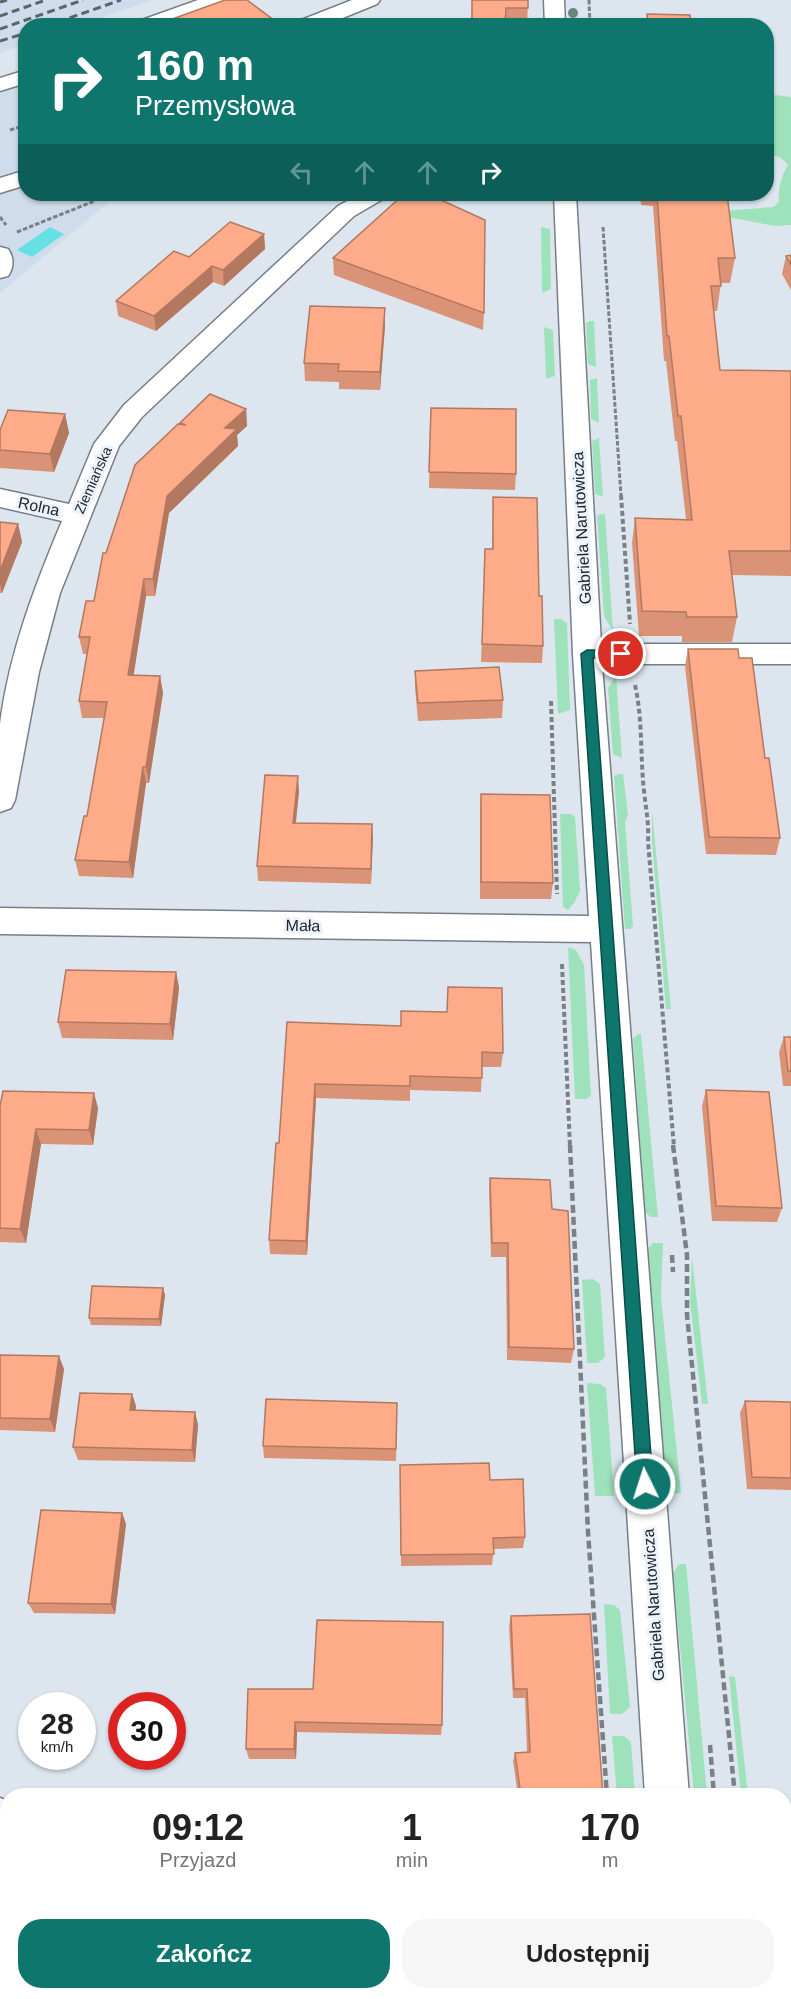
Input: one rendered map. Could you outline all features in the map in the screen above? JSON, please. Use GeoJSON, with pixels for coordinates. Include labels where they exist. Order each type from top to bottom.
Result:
{"type":"FeatureCollection","features":[{"type":"Feature","properties":{"kind":"street"},"geometry":{"type":"LineString","coordinates":[[166,18],[218,0]]}},
{"type":"Feature","properties":{"kind":"street"},"geometry":{"type":"LineString","coordinates":[[324,18],[370,0]]}},
{"type":"Feature","properties":{"kind":"street"},"geometry":{"type":"LineString","coordinates":[[554,0],[555,18]]}},
{"type":"Feature","properties":{"kind":"street"},"geometry":{"type":"LineString","coordinates":[[0,74],[18,68]]}},
{"type":"Feature","properties":{"kind":"street"},"geometry":{"type":"LineString","coordinates":[[0,85],[18,79]]}},
{"type":"Feature","properties":{"kind":"street"},"geometry":{"type":"LineString","coordinates":[[0,186],[18,180]]}},
{"type":"Feature","properties":{"kind":"street","name":"Ziemiańska"},"geometry":{"type":"LineString","coordinates":[[0,800],[25,672],[46,593],[107,444],[133,411],[346,211],[363,201]]}},
{"type":"Feature","properties":{"kind":"street","name":"Gabriela Narutowicza"},"geometry":{"type":"LineString","coordinates":[[565,201],[587,654],[666,1788]]}},
{"type":"Feature","properties":{"kind":"street"},"geometry":{"type":"LineString","coordinates":[[0,271],[5,245]]}},
{"type":"Feature","properties":{"kind":"street","name":"Rolna"},"geometry":{"type":"LineString","coordinates":[[0,498],[77,515]]}},
{"type":"Feature","properties":{"kind":"street"},"geometry":{"type":"LineString","coordinates":[[587,654],[791,654]]}},
{"type":"Feature","properties":{"kind":"street","name":"Mała"},"geometry":{"type":"LineString","coordinates":[[0,921],[606,929]]}},
{"type":"Feature","properties":{"kind":"path"},"geometry":{"type":"LineString","coordinates":[[589,0],[590,18]]}},
{"type":"Feature","properties":{"kind":"path"},"geometry":{"type":"LineString","coordinates":[[10,130],[18,128]]}},
{"type":"Feature","properties":{"kind":"path"},"geometry":{"type":"LineString","coordinates":[[5,245],[93,201]]}},
{"type":"Feature","properties":{"kind":"path"},"geometry":{"type":"LineString","coordinates":[[0,217],[7,225],[0,227]]}},
{"type":"Feature","properties":{"kind":"path"},"geometry":{"type":"LineString","coordinates":[[602,217],[633,654],[649,818],[648,842],[668,1102],[687,1255],[687,1315],[734,1788]]}},
{"type":"Feature","properties":{"kind":"path"},"geometry":{"type":"LineString","coordinates":[[551,690],[557,896]]}},
{"type":"Feature","properties":{"kind":"path"},"geometry":{"type":"LineString","coordinates":[[562,959],[588,1532],[606,1788]]}},
{"type":"Feature","properties":{"kind":"shaded area"},"geometry":{"type":"Polygon","coordinates":[[[0,0],[153,0],[100,18],[18,18],[18,47],[0,53],[0,0]]]}},
{"type":"Feature","properties":{"kind":"shaded area"},"geometry":{"type":"Polygon","coordinates":[[[18,75],[18,201],[111,201],[0,293],[0,81],[18,75]]]}},
{"type":"Feature","properties":{"kind":"green space"},"geometry":{"type":"Polygon","coordinates":[[[774,95],[791,97],[791,225],[775,226],[733,218],[658,219],[653,215],[661,210],[722,211],[773,207],[779,202],[780,183],[788,164],[774,156],[774,95]]]}},
{"type":"Feature","properties":{"kind":"green space"},"geometry":{"type":"Polygon","coordinates":[[[541,227],[550,229],[551,289],[542,293],[541,227]]]}},
{"type":"Feature","properties":{"kind":"green space"},"geometry":{"type":"Polygon","coordinates":[[[594,321],[596,367],[588,364],[586,323],[594,321]]]}},
{"type":"Feature","properties":{"kind":"green space"},"geometry":{"type":"Polygon","coordinates":[[[544,327],[553,330],[555,376],[546,379],[544,327]]]}},
{"type":"Feature","properties":{"kind":"green space"},"geometry":{"type":"Polygon","coordinates":[[[597,378],[599,423],[591,419],[590,380],[597,378]]]}},
{"type":"Feature","properties":{"kind":"green space"},"geometry":{"type":"Polygon","coordinates":[[[599,438],[603,497],[595,494],[592,441],[599,438]]]}},
{"type":"Feature","properties":{"kind":"green space"},"geometry":{"type":"Polygon","coordinates":[[[605,514],[613,631],[604,616],[597,516],[605,514]]]}},
{"type":"Feature","properties":{"kind":"green space"},"geometry":{"type":"Polygon","coordinates":[[[554,619],[561,619],[567,623],[570,710],[558,714],[554,619]]]}},
{"type":"Feature","properties":{"kind":"green space"},"geometry":{"type":"Polygon","coordinates":[[[616,676],[622,758],[613,754],[608,688],[616,676]]]}},
{"type":"Feature","properties":{"kind":"green space"},"geometry":{"type":"Polygon","coordinates":[[[623,774],[628,815],[625,822],[633,926],[630,929],[625,929],[614,776],[623,774]]]}},
{"type":"Feature","properties":{"kind":"green space"},"geometry":{"type":"Polygon","coordinates":[[[652,811],[671,1009],[666,1009],[652,842],[652,811]]]}},
{"type":"Feature","properties":{"kind":"green space"},"geometry":{"type":"Polygon","coordinates":[[[560,814],[571,814],[575,817],[580,891],[568,910],[563,907],[560,814]]]}},
{"type":"Feature","properties":{"kind":"green space"},"geometry":{"type":"Polygon","coordinates":[[[568,947],[576,950],[584,965],[591,1096],[586,1099],[575,1099],[568,947]]]}},
{"type":"Feature","properties":{"kind":"green space"},"geometry":{"type":"Polygon","coordinates":[[[641,1034],[658,1217],[651,1217],[645,1212],[633,1039],[641,1034]]]}},
{"type":"Feature","properties":{"kind":"green space"},"geometry":{"type":"Polygon","coordinates":[[[653,1243],[663,1243],[661,1297],[681,1493],[674,1494],[665,1487],[648,1249],[653,1243]]]}},
{"type":"Feature","properties":{"kind":"green space"},"geometry":{"type":"Polygon","coordinates":[[[692,1256],[708,1404],[702,1404],[690,1301],[692,1256]]]}},
{"type":"Feature","properties":{"kind":"green space"},"geometry":{"type":"Polygon","coordinates":[[[593,1279],[600,1284],[605,1357],[598,1363],[587,1363],[582,1280],[593,1279]]]}},
{"type":"Feature","properties":{"kind":"green space"},"geometry":{"type":"Polygon","coordinates":[[[587,1383],[600,1384],[606,1388],[614,1496],[595,1496],[587,1383]]]}},
{"type":"Feature","properties":{"kind":"green space"},"geometry":{"type":"Polygon","coordinates":[[[679,1564],[686,1564],[706,1788],[693,1788],[673,1573],[679,1564]]]}},
{"type":"Feature","properties":{"kind":"green space"},"geometry":{"type":"Polygon","coordinates":[[[604,1604],[614,1605],[620,1610],[630,1707],[622,1714],[610,1714],[604,1604]]]}},
{"type":"Feature","properties":{"kind":"green space"},"geometry":{"type":"Polygon","coordinates":[[[729,1676],[735,1677],[747,1788],[740,1788],[729,1676]]]}},
{"type":"Feature","properties":{"kind":"green space"},"geometry":{"type":"Polygon","coordinates":[[[612,1736],[624,1736],[631,1742],[634,1788],[616,1788],[612,1736]]]}},
{"type":"Feature","properties":{"kind":"water"},"geometry":{"type":"Polygon","coordinates":[[[50,227],[64,234],[32,257],[17,250],[50,227]]]}},
{"type":"Feature","properties":{"kind":"building"},"geometry":{"type":"Polygon","coordinates":[[[225,0],[247,0],[271,18],[175,18],[225,0]]]}},
{"type":"Feature","properties":{"kind":"building"},"geometry":{"type":"Polygon","coordinates":[[[472,0],[528,0],[528,8],[506,8],[505,18],[472,18],[472,0]]]}},
{"type":"Feature","properties":{"kind":"building"},"geometry":{"type":"Polygon","coordinates":[[[647,14],[690,15],[690,18],[647,18],[647,14]]]}},
{"type":"Feature","properties":{"kind":"building"},"geometry":{"type":"Polygon","coordinates":[[[396,201],[443,201],[485,220],[484,313],[333,258],[396,201]]]}},
{"type":"Feature","properties":{"kind":"building"},"geometry":{"type":"Polygon","coordinates":[[[657,201],[728,201],[735,258],[718,258],[721,286],[711,286],[720,370],[791,371],[791,551],[729,551],[737,617],[687,617],[686,612],[642,611],[635,518],[692,520],[681,416],[678,416],[669,336],[667,336],[657,201]]]}},
{"type":"Feature","properties":{"kind":"building"},"geometry":{"type":"Polygon","coordinates":[[[230,222],[264,234],[223,270],[212,266],[154,316],[116,301],[174,251],[189,257],[230,222]]]}},
{"type":"Feature","properties":{"kind":"building"},"geometry":{"type":"Polygon","coordinates":[[[791,255],[791,265],[786,256],[791,255]]]}},
{"type":"Feature","properties":{"kind":"building"},"geometry":{"type":"Polygon","coordinates":[[[310,306],[385,308],[380,372],[338,371],[339,364],[304,363],[310,306]]]}},
{"type":"Feature","properties":{"kind":"building"},"geometry":{"type":"Polygon","coordinates":[[[210,394],[246,409],[225,428],[237,429],[167,496],[153,579],[144,579],[128,675],[160,676],[146,767],[143,767],[129,862],[75,860],[84,816],[87,816],[107,702],[79,701],[90,637],[79,637],[86,601],[94,601],[103,553],[106,553],[135,465],[178,424],[186,425],[180,423],[210,394]]]}},
{"type":"Feature","properties":{"kind":"building"},"geometry":{"type":"Polygon","coordinates":[[[431,408],[516,409],[516,474],[429,472],[431,408]]]}},
{"type":"Feature","properties":{"kind":"building"},"geometry":{"type":"Polygon","coordinates":[[[8,410],[65,414],[50,454],[0,450],[0,430],[8,410]]]}},
{"type":"Feature","properties":{"kind":"building"},"geometry":{"type":"Polygon","coordinates":[[[493,497],[537,498],[539,596],[542,596],[543,646],[482,644],[485,549],[493,549],[493,497]]]}},
{"type":"Feature","properties":{"kind":"building"},"geometry":{"type":"Polygon","coordinates":[[[0,522],[18,524],[0,571],[0,522]]]}},
{"type":"Feature","properties":{"kind":"building"},"geometry":{"type":"Polygon","coordinates":[[[688,649],[738,649],[739,658],[752,658],[765,758],[769,758],[780,838],[709,837],[688,649]]]}},
{"type":"Feature","properties":{"kind":"building"},"geometry":{"type":"Polygon","coordinates":[[[499,667],[503,700],[418,703],[415,671],[499,667]]]}},
{"type":"Feature","properties":{"kind":"building"},"geometry":{"type":"Polygon","coordinates":[[[265,775],[298,776],[293,823],[372,824],[371,869],[257,866],[265,775]]]}},
{"type":"Feature","properties":{"kind":"building"},"geometry":{"type":"Polygon","coordinates":[[[481,794],[550,795],[553,883],[481,882],[481,794]]]}},
{"type":"Feature","properties":{"kind":"building"},"geometry":{"type":"Polygon","coordinates":[[[66,970],[176,972],[170,1024],[58,1022],[66,970]]]}},
{"type":"Feature","properties":{"kind":"building"},"geometry":{"type":"Polygon","coordinates":[[[448,987],[502,988],[503,1053],[482,1052],[482,1078],[410,1076],[410,1086],[315,1084],[306,1241],[269,1240],[276,1143],[279,1143],[287,1022],[401,1026],[401,1011],[447,1012],[448,987]]]}},
{"type":"Feature","properties":{"kind":"building"},"geometry":{"type":"Polygon","coordinates":[[[784,1037],[791,1037],[791,1071],[788,1071],[784,1037]]]}},
{"type":"Feature","properties":{"kind":"building"},"geometry":{"type":"Polygon","coordinates":[[[706,1090],[769,1092],[782,1208],[716,1206],[706,1090]]]}},
{"type":"Feature","properties":{"kind":"building"},"geometry":{"type":"Polygon","coordinates":[[[3,1091],[94,1093],[89,1130],[36,1129],[20,1229],[0,1228],[0,1106],[3,1091]]]}},
{"type":"Feature","properties":{"kind":"building"},"geometry":{"type":"Polygon","coordinates":[[[490,1178],[550,1180],[552,1209],[568,1211],[574,1349],[509,1347],[508,1243],[492,1243],[490,1178]]]}},
{"type":"Feature","properties":{"kind":"building"},"geometry":{"type":"Polygon","coordinates":[[[92,1286],[163,1288],[159,1319],[89,1318],[92,1286]]]}},
{"type":"Feature","properties":{"kind":"building"},"geometry":{"type":"Polygon","coordinates":[[[0,1355],[59,1356],[50,1419],[0,1418],[0,1355]]]}},
{"type":"Feature","properties":{"kind":"building"},"geometry":{"type":"Polygon","coordinates":[[[80,1393],[132,1394],[130,1410],[195,1412],[192,1450],[73,1447],[80,1393]]]}},
{"type":"Feature","properties":{"kind":"building"},"geometry":{"type":"Polygon","coordinates":[[[266,1399],[397,1403],[396,1449],[263,1446],[266,1399]]]}},
{"type":"Feature","properties":{"kind":"building"},"geometry":{"type":"Polygon","coordinates":[[[745,1401],[791,1402],[791,1478],[752,1477],[745,1401]]]}},
{"type":"Feature","properties":{"kind":"building"},"geometry":{"type":"Polygon","coordinates":[[[489,1463],[490,1480],[523,1479],[525,1537],[493,1538],[494,1554],[401,1555],[400,1465],[489,1463]]]}},
{"type":"Feature","properties":{"kind":"building"},"geometry":{"type":"Polygon","coordinates":[[[41,1510],[122,1513],[111,1604],[28,1603],[41,1510]]]}},
{"type":"Feature","properties":{"kind":"building"},"geometry":{"type":"Polygon","coordinates":[[[590,1614],[602,1788],[520,1788],[515,1753],[530,1752],[527,1689],[514,1689],[511,1616],[590,1614]]]}},
{"type":"Feature","properties":{"kind":"building"},"geometry":{"type":"Polygon","coordinates":[[[317,1620],[443,1622],[442,1725],[295,1722],[294,1749],[246,1749],[248,1689],[313,1689],[317,1620]]]}},
{"type":"Feature","properties":{"kind":"railway"},"geometry":{"type":"LineString","coordinates":[[0,2],[7,0]]}},
{"type":"Feature","properties":{"kind":"railway"},"geometry":{"type":"LineString","coordinates":[[0,16],[46,0]]}},
{"type":"Feature","properties":{"kind":"railway"},"geometry":{"type":"LineString","coordinates":[[31,18],[83,0]]}},
{"type":"Feature","properties":{"kind":"railway"},"geometry":{"type":"LineString","coordinates":[[69,18],[121,0]]}},
{"type":"Feature","properties":{"kind":"railway"},"geometry":{"type":"LineString","coordinates":[[0,29],[18,23]]}},
{"type":"Feature","properties":{"kind":"railway"},"geometry":{"type":"LineString","coordinates":[[0,41],[18,35]]}},
{"type":"Feature","properties":{"kind":"route"},"geometry":{"type":"LineString","coordinates":[[621,654],[587,654],[645,1484]]}}]}
